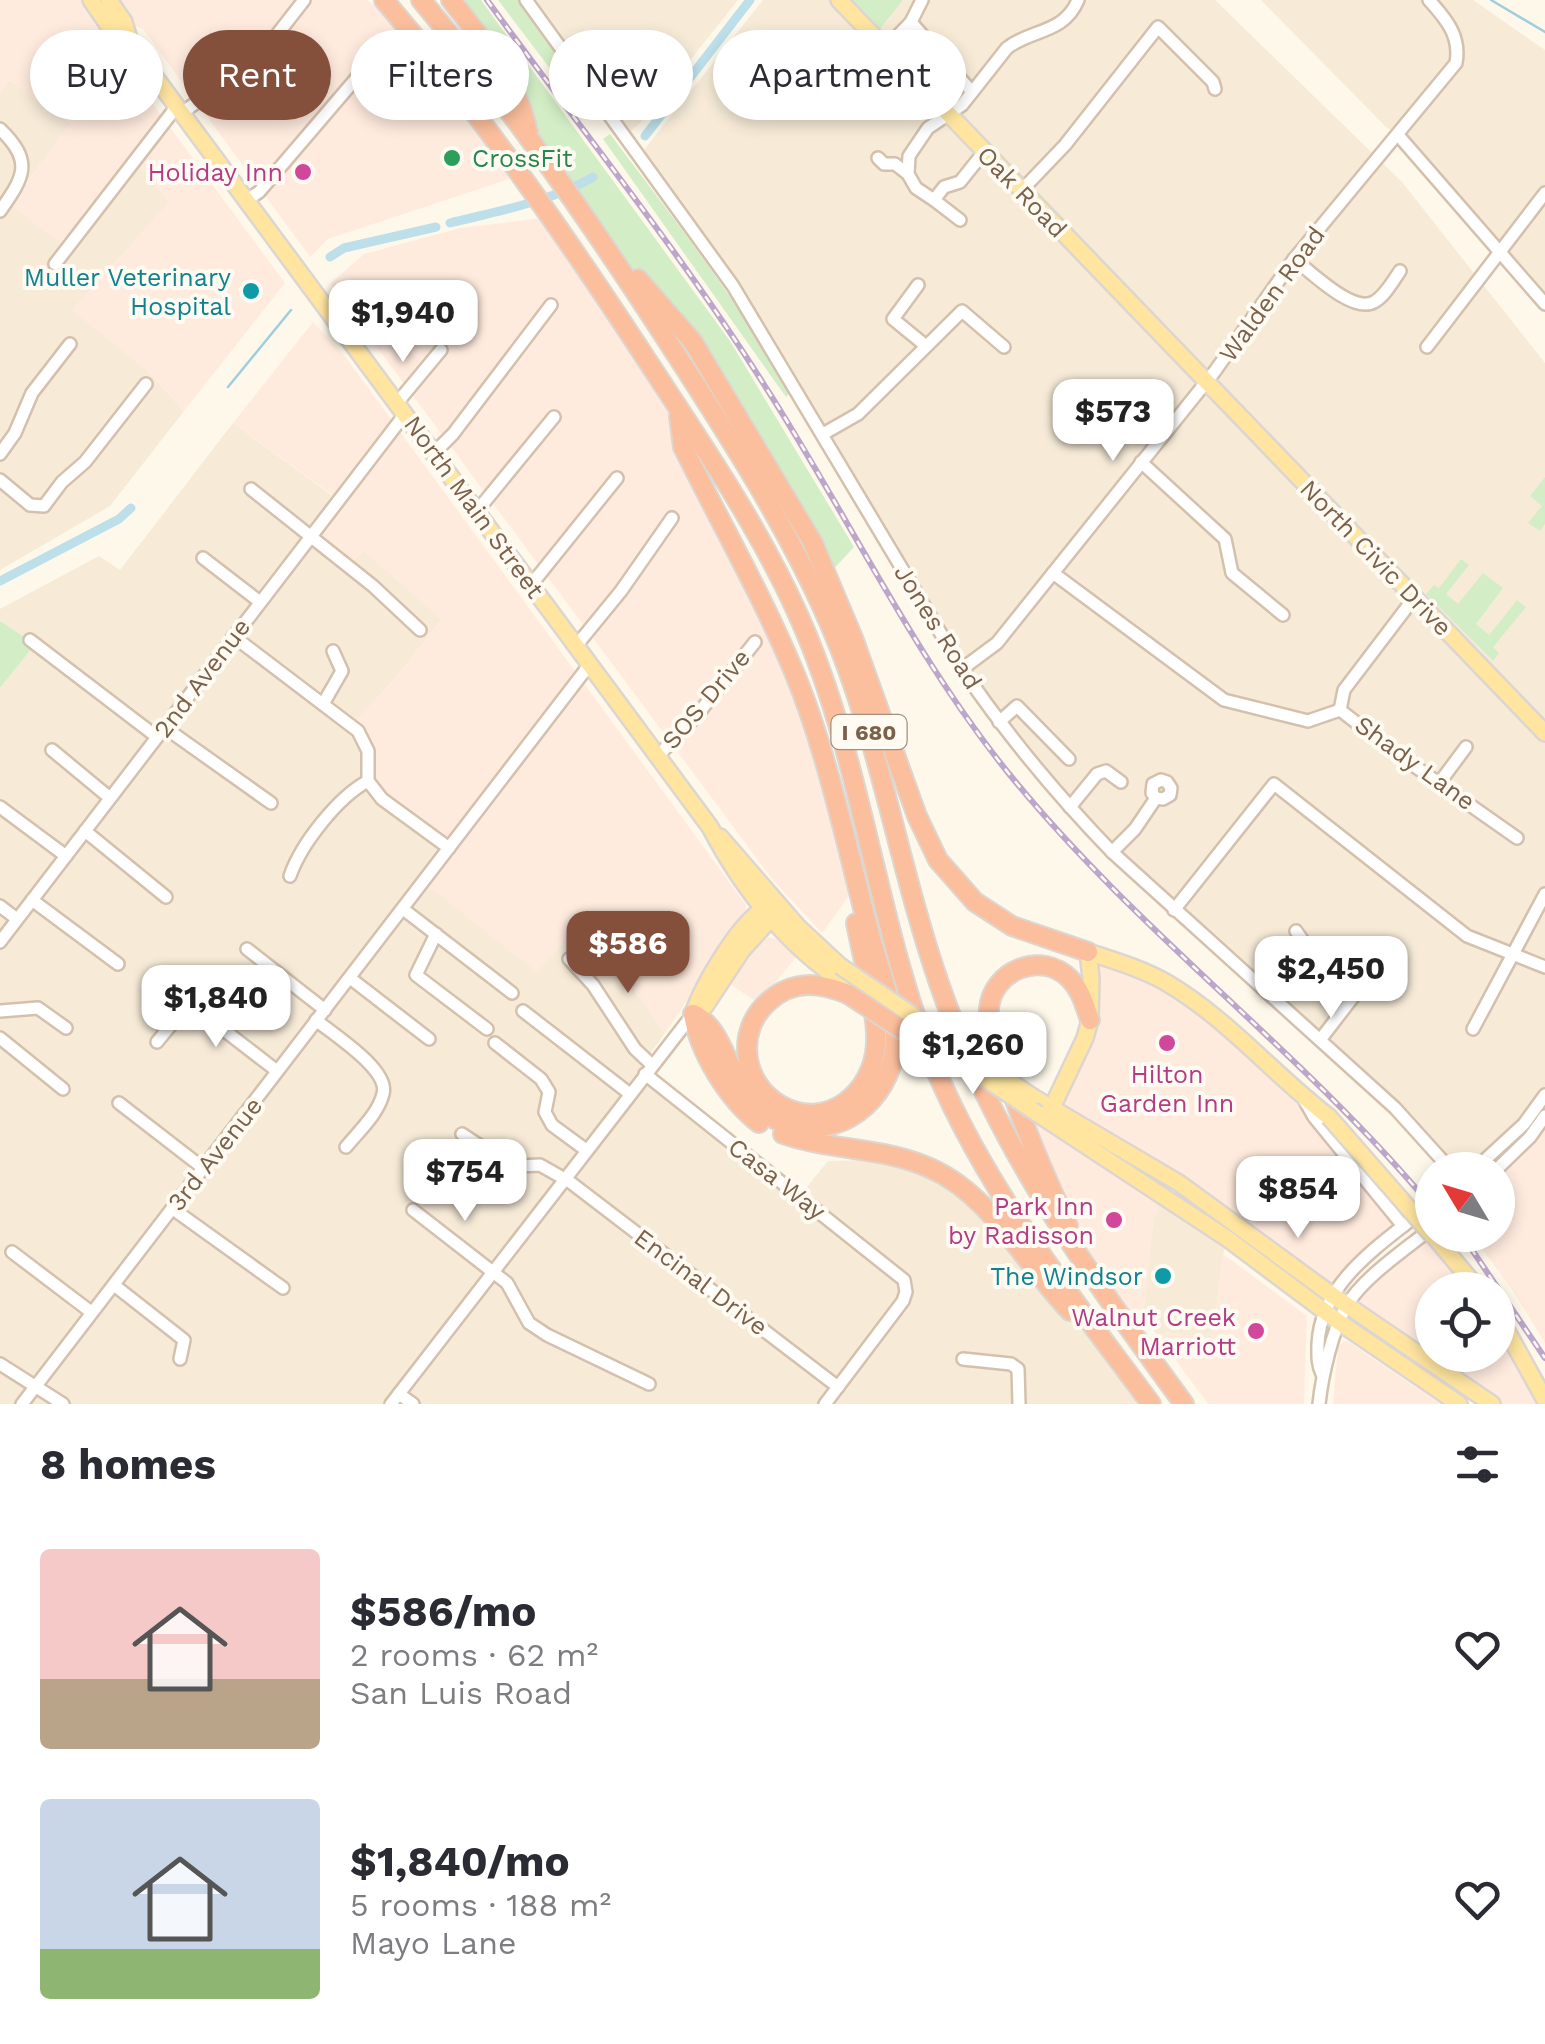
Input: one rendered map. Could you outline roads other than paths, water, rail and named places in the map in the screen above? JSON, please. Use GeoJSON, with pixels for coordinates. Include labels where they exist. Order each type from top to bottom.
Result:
{"type":"FeatureCollection","features":[{"type":"Feature","properties":{"kind":"highway"},"geometry":{"type":"LineString","coordinates":[[367,0],[407,30]]}},
{"type":"Feature","properties":{"kind":"highway","name":"I 680"},"geometry":{"type":"LineString","coordinates":[[384,0],[410,30]]}},
{"type":"Feature","properties":{"kind":"highway","name":"I 680"},"geometry":{"type":"LineString","coordinates":[[398,0],[567,213],[714,413],[776,516],[809,578],[861,706],[924,938],[959,1037],[1018,1160],[1091,1277],[1184,1404]]}},
{"type":"Feature","properties":{"kind":"highway","name":"I 680"},"geometry":{"type":"LineString","coordinates":[[421,0],[530,140],[534,173]]}},
{"type":"Feature","properties":{"kind":"highway"},"geometry":{"type":"LineString","coordinates":[[455,4],[482,39],[523,106],[530,140]]}},
{"type":"Feature","properties":{"kind":"highway","name":"I 680"},"geometry":{"type":"LineString","coordinates":[[488,120],[567,213],[698,420],[700,444]]}},
{"type":"Feature","properties":{"kind":"highway"},"geometry":{"type":"LineString","coordinates":[[567,213],[693,342],[813,543],[835,590],[917,816],[938,860],[976,902],[1012,926],[1088,952]]}},
{"type":"Feature","properties":{"kind":"highway","name":"I 680"},"geometry":{"type":"LineString","coordinates":[[567,213],[773,564],[818,665],[845,746],[916,1017],[948,1098],[1005,1204],[1151,1404]]}},
{"type":"Feature","properties":{"kind":"highway"},"geometry":{"type":"LineString","coordinates":[[678,407],[683,447],[795,674],[843,833],[896,1035],[894,1060],[884,1083],[856,1114],[820,1128],[781,1123],[754,1104],[706,1020],[693,1014]]}},
{"type":"Feature","properties":{"kind":"highway"},"geometry":{"type":"LineString","coordinates":[[843,833],[846,865],[877,1042],[872,1071],[861,1092],[844,1106],[822,1113],[798,1112],[780,1105],[764,1092],[748,1066],[746,1041],[758,1012],[776,994],[796,986],[844,981],[901,1029],[934,1043]]}},
{"type":"Feature","properties":{"kind":"highway"},"geometry":{"type":"LineString","coordinates":[[1090,1020],[1081,994],[1070,979],[1047,965],[1019,968],[1004,978],[993,992],[989,1010],[991,1030],[1028,1141],[1091,1277]]}},
{"type":"Feature","properties":{"kind":"highway"},"geometry":{"type":"LineString","coordinates":[[693,1014],[696,1033],[705,1049],[740,1107],[756,1121],[792,1138],[902,1159],[952,1179],[976,1199],[1054,1294],[1122,1366]]}},
{"type":"Feature","properties":{"kind":"main road","name":"North Main Street"},"geometry":{"type":"LineString","coordinates":[[90,0],[112,30]]}},
{"type":"Feature","properties":{"kind":"main road","name":"North Main Street"},"geometry":{"type":"LineString","coordinates":[[109,0],[126,30]]}},
{"type":"Feature","properties":{"kind":"main road","name":"Oak Road"},"geometry":{"type":"LineString","coordinates":[[838,0],[866,30]]}},
{"type":"Feature","properties":{"kind":"main road","name":"North Main Street"},"geometry":{"type":"LineString","coordinates":[[163,86],[710,827],[728,862],[808,956],[1033,1098],[1045,1114],[1178,1183],[1492,1404]]}},
{"type":"Feature","properties":{"kind":"main road","name":"Oak Road"},"geometry":{"type":"LineString","coordinates":[[954,120],[1206,382]]}},
{"type":"Feature","properties":{"kind":"main road","name":"North Civic Drive"},"geometry":{"type":"LineString","coordinates":[[1206,382],[1545,733]]}},
{"type":"Feature","properties":{"kind":"main road"},"geometry":{"type":"LineString","coordinates":[[693,1014],[700,994],[748,922],[771,909]]}},
{"type":"Feature","properties":{"kind":"main road"},"geometry":{"type":"LineString","coordinates":[[1045,1114],[1085,1038],[1090,1020],[1088,952],[1138,969],[1167,984],[1273,1067],[1303,1098],[1329,1117],[1464,1272]]}},
{"type":"Feature","properties":{"kind":"main road","name":"North Main Street"},"geometry":{"type":"LineString","coordinates":[[934,1043],[1228,1239],[1339,1322],[1460,1404]]}},
{"type":"Feature","properties":{"kind":"main road"},"geometry":{"type":"LineString","coordinates":[[1515,1346],[1545,1400]]}},
{"type":"Feature","properties":{"kind":"street"},"geometry":{"type":"LineString","coordinates":[[55,264],[180,109],[262,54],[304,0]]}},
{"type":"Feature","properties":{"kind":"street","name":"Jones Road"},"geometry":{"type":"LineString","coordinates":[[526,0],[733,286],[962,669],[998,722],[1112,852],[1394,1108],[1434,1152]]}},
{"type":"Feature","properties":{"kind":"street"},"geometry":{"type":"LineString","coordinates":[[903,30],[922,0]]}},
{"type":"Feature","properties":{"kind":"street"},"geometry":{"type":"LineString","coordinates":[[966,98],[1007,48],[1048,32],[1064,20],[1078,0]]}},
{"type":"Feature","properties":{"kind":"street","name":"Walden Road"},"geometry":{"type":"LineString","coordinates":[[962,669],[997,643],[1206,382],[1294,259],[1456,63],[1458,50],[1449,24],[1431,1]]}},
{"type":"Feature","properties":{"kind":"street"},"geometry":{"type":"LineString","coordinates":[[910,22],[972,92]]}},
{"type":"Feature","properties":{"kind":"street"},"geometry":{"type":"LineString","coordinates":[[1021,190],[1065,146],[1158,26],[1213,82],[1215,89]]}},
{"type":"Feature","properties":{"kind":"street"},"geometry":{"type":"LineString","coordinates":[[247,200],[259,192],[351,84]]}},
{"type":"Feature","properties":{"kind":"street"},"geometry":{"type":"LineString","coordinates":[[908,174],[909,156],[928,128],[941,120]]}},
{"type":"Feature","properties":{"kind":"street"},"geometry":{"type":"LineString","coordinates":[[0,129],[24,161],[19,181],[0,211]]}},
{"type":"Feature","properties":{"kind":"street"},"geometry":{"type":"LineString","coordinates":[[1398,135],[1545,304]]}},
{"type":"Feature","properties":{"kind":"street"},"geometry":{"type":"LineString","coordinates":[[934,200],[944,187],[960,182],[984,152]]}},
{"type":"Feature","properties":{"kind":"street"},"geometry":{"type":"LineString","coordinates":[[878,158],[884,164],[895,164],[908,174],[916,188],[960,220]]}},
{"type":"Feature","properties":{"kind":"street"},"geometry":{"type":"LineString","coordinates":[[1427,346],[1545,193]]}},
{"type":"Feature","properties":{"kind":"street"},"geometry":{"type":"LineString","coordinates":[[1294,259],[1346,299],[1363,305],[1376,301],[1400,272]]}},
{"type":"Feature","properties":{"kind":"street"},"geometry":{"type":"LineString","coordinates":[[918,285],[893,319],[926,346]]}},
{"type":"Feature","properties":{"kind":"street"},"geometry":{"type":"LineString","coordinates":[[434,453],[453,434],[551,305]]}},
{"type":"Feature","properties":{"kind":"street"},"geometry":{"type":"LineString","coordinates":[[823,434],[858,414],[962,311],[1004,347]]}},
{"type":"Feature","properties":{"kind":"street"},"geometry":{"type":"LineString","coordinates":[[0,454],[15,433],[32,393],[70,344]]}},
{"type":"Feature","properties":{"kind":"street","name":"2nd Avenue"},"geometry":{"type":"LineString","coordinates":[[0,942],[310,535],[441,350]]}},
{"type":"Feature","properties":{"kind":"street"},"geometry":{"type":"LineString","coordinates":[[0,480],[30,504],[44,506],[146,384]]}},
{"type":"Feature","properties":{"kind":"street"},"geometry":{"type":"LineString","coordinates":[[477,511],[554,417]]}},
{"type":"Feature","properties":{"kind":"street"},"geometry":{"type":"LineString","coordinates":[[1140,462],[1225,538],[1232,573],[1283,615]]}},
{"type":"Feature","properties":{"kind":"street"},"geometry":{"type":"LineString","coordinates":[[531,584],[617,478]]}},
{"type":"Feature","properties":{"kind":"street"},"geometry":{"type":"LineString","coordinates":[[251,490],[373,586],[420,630]]}},
{"type":"Feature","properties":{"kind":"street"},"geometry":{"type":"LineString","coordinates":[[576,646],[672,518]]}},
{"type":"Feature","properties":{"kind":"street"},"geometry":{"type":"LineString","coordinates":[[202,558],[260,602]]}},
{"type":"Feature","properties":{"kind":"street","name":"Shady Lane"},"geometry":{"type":"LineString","coordinates":[[1053,573],[1224,700],[1308,721],[1340,710],[1517,838]]}},
{"type":"Feature","properties":{"kind":"street"},"geometry":{"type":"LineString","coordinates":[[1340,710],[1344,690],[1414,598]]}},
{"type":"Feature","properties":{"kind":"street"},"geometry":{"type":"LineString","coordinates":[[234,636],[358,731],[368,751],[368,781],[382,798],[449,848]]}},
{"type":"Feature","properties":{"kind":"street"},"geometry":{"type":"LineString","coordinates":[[30,640],[160,732],[270,803]]}},
{"type":"Feature","properties":{"kind":"street","name":"SOS Drive"},"geometry":{"type":"LineString","coordinates":[[658,756],[698,715],[755,642]]}},
{"type":"Feature","properties":{"kind":"street"},"geometry":{"type":"LineString","coordinates":[[323,704],[342,672],[333,651]]}},
{"type":"Feature","properties":{"kind":"street","name":"3rd Avenue"},"geometry":{"type":"LineString","coordinates":[[22,1404],[590,664]]}},
{"type":"Feature","properties":{"kind":"street"},"geometry":{"type":"LineString","coordinates":[[998,722],[1017,706],[1069,759]]}},
{"type":"Feature","properties":{"kind":"street"},"geometry":{"type":"LineString","coordinates":[[1440,782],[1466,747]]}},
{"type":"Feature","properties":{"kind":"street"},"geometry":{"type":"LineString","coordinates":[[52,750],[110,798]]}},
{"type":"Feature","properties":{"kind":"street"},"geometry":{"type":"LineString","coordinates":[[1070,808],[1097,774],[1106,772],[1121,782]]}},
{"type":"Feature","properties":{"kind":"street"},"geometry":{"type":"LineString","coordinates":[[290,876],[296,858],[349,791],[368,781]]}},
{"type":"Feature","properties":{"kind":"street"},"geometry":{"type":"LineString","coordinates":[[1174,910],[1274,784],[1467,936],[1545,968]]}},
{"type":"Feature","properties":{"kind":"street"},"geometry":{"type":"LineString","coordinates":[[1112,852],[1135,829],[1156,798]]}},
{"type":"Feature","properties":{"kind":"street"},"geometry":{"type":"LineString","coordinates":[[0,807],[66,856]]}},
{"type":"Feature","properties":{"kind":"street"},"geometry":{"type":"LineString","coordinates":[[85,831],[166,898]]}},
{"type":"Feature","properties":{"kind":"street"},"geometry":{"type":"LineString","coordinates":[[1473,1029],[1545,894]]}},
{"type":"Feature","properties":{"kind":"street"},"geometry":{"type":"LineString","coordinates":[[32,900],[118,964]]}},
{"type":"Feature","properties":{"kind":"street"},"geometry":{"type":"LineString","coordinates":[[0,906],[17,919]]}},
{"type":"Feature","properties":{"kind":"street"},"geometry":{"type":"LineString","coordinates":[[403,909],[512,992]]}},
{"type":"Feature","properties":{"kind":"street"},"geometry":{"type":"LineString","coordinates":[[1296,930],[1310,951],[1360,988],[1320,1040]]}},
{"type":"Feature","properties":{"kind":"street"},"geometry":{"type":"LineString","coordinates":[[436,934],[416,975],[487,1029]]}},
{"type":"Feature","properties":{"kind":"street"},"geometry":{"type":"LineString","coordinates":[[247,950],[376,1068],[384,1080],[385,1092],[375,1112],[346,1147]]}},
{"type":"Feature","properties":{"kind":"street","name":"Casa Way"},"geometry":{"type":"LineString","coordinates":[[568,959],[602,996],[648,1070],[888,1265],[906,1286],[903,1301],[838,1387]]}},
{"type":"Feature","properties":{"kind":"street"},"geometry":{"type":"LineString","coordinates":[[350,978],[430,1039]]}},
{"type":"Feature","properties":{"kind":"street"},"geometry":{"type":"LineString","coordinates":[[157,1042],[189,1003],[277,1071]]}},
{"type":"Feature","properties":{"kind":"street"},"geometry":{"type":"LineString","coordinates":[[0,1011],[38,1008],[66,1028]]}},
{"type":"Feature","properties":{"kind":"street"},"geometry":{"type":"LineString","coordinates":[[522,1011],[630,1094]]}},
{"type":"Feature","properties":{"kind":"street"},"geometry":{"type":"LineString","coordinates":[[412,1404],[395,1399],[693,1014]]}},
{"type":"Feature","properties":{"kind":"street"},"geometry":{"type":"LineString","coordinates":[[0,1038],[63,1088]]}},
{"type":"Feature","properties":{"kind":"street"},"geometry":{"type":"LineString","coordinates":[[495,1043],[541,1080],[549,1092],[544,1112],[552,1125],[586,1150]]}},
{"type":"Feature","properties":{"kind":"street"},"geometry":{"type":"LineString","coordinates":[[1516,1152],[1542,1113],[1545,1095]]}},
{"type":"Feature","properties":{"kind":"street"},"geometry":{"type":"LineString","coordinates":[[1303,1098],[1314,1118],[1403,1226],[1407,1236],[1370,1272],[1362,1287]]}},
{"type":"Feature","properties":{"kind":"street"},"geometry":{"type":"LineString","coordinates":[[120,1102],[203,1168]]}},
{"type":"Feature","properties":{"kind":"street"},"geometry":{"type":"LineString","coordinates":[[1495,1152],[1542,1113]]}},
{"type":"Feature","properties":{"kind":"street"},"geometry":{"type":"LineString","coordinates":[[462,1134],[506,1163],[540,1165],[564,1178]]}},
{"type":"Feature","properties":{"kind":"street","name":"Encinal Drive"},"geometry":{"type":"LineString","coordinates":[[564,1178],[838,1387]]}},
{"type":"Feature","properties":{"kind":"street"},"geometry":{"type":"LineString","coordinates":[[173,1208],[283,1288]]}},
{"type":"Feature","properties":{"kind":"street"},"geometry":{"type":"LineString","coordinates":[[413,1210],[507,1283],[530,1323],[538,1329],[649,1384]]}},
{"type":"Feature","properties":{"kind":"street"},"geometry":{"type":"LineString","coordinates":[[1322,1374],[1339,1322],[1340,1300],[1365,1258],[1415,1216]]}},
{"type":"Feature","properties":{"kind":"street"},"geometry":{"type":"LineString","coordinates":[[1320,1404],[1319,1334],[1324,1311],[1362,1287],[1415,1242]]}},
{"type":"Feature","properties":{"kind":"street"},"geometry":{"type":"LineString","coordinates":[[12,1252],[91,1312]]}},
{"type":"Feature","properties":{"kind":"street"},"geometry":{"type":"LineString","coordinates":[[114,1284],[184,1340],[180,1359]]}},
{"type":"Feature","properties":{"kind":"street"},"geometry":{"type":"LineString","coordinates":[[963,1359],[1012,1364],[1018,1370],[1019,1404]]}},
{"type":"Feature","properties":{"kind":"street"},"geometry":{"type":"LineString","coordinates":[[0,1364],[62,1404]]}},
{"type":"Feature","properties":{"kind":"street"},"geometry":{"type":"LineString","coordinates":[[824,1404],[838,1387]]}},
{"type":"Feature","properties":{"kind":"waterway"},"geometry":{"type":"LineString","coordinates":[[645,136],[750,0]]}},
{"type":"Feature","properties":{"kind":"waterway"},"geometry":{"type":"LineString","coordinates":[[1491,0],[1545,32]]}},
{"type":"Feature","properties":{"kind":"waterway"},"geometry":{"type":"LineString","coordinates":[[450,223],[542,199],[593,177]]}},
{"type":"Feature","properties":{"kind":"waterway"},"geometry":{"type":"LineString","coordinates":[[330,257],[344,248],[436,227]]}},
{"type":"Feature","properties":{"kind":"waterway"},"geometry":{"type":"LineString","coordinates":[[228,387],[291,310]]}},
{"type":"Feature","properties":{"kind":"waterway"},"geometry":{"type":"LineString","coordinates":[[0,581],[119,519],[131,508]]}},
{"type":"Feature","properties":{"kind":"railway"},"geometry":{"type":"LineString","coordinates":[[487,0],[731,334],[794,432],[911,632],[1010,775],[1111,887],[1330,1096],[1415,1188]]}},
{"type":"Feature","properties":{"kind":"railway"},"geometry":{"type":"LineString","coordinates":[[1473,1252],[1545,1358]]}},
{"type":"Feature","properties":{"kind":"place","name":"CrossFit"},"geometry":{"type":"Point","coordinates":[452,158]}},
{"type":"Feature","properties":{"kind":"place","name":"Holiday Inn"},"geometry":{"type":"Point","coordinates":[303,172]}},
{"type":"Feature","properties":{"kind":"place","name":"Muller Veterinary Hospital"},"geometry":{"type":"Point","coordinates":[251,291]}},
{"type":"Feature","properties":{"kind":"place","name":"Hilton Garden Inn"},"geometry":{"type":"Point","coordinates":[1167,1043]}},
{"type":"Feature","properties":{"kind":"place","name":"Park Inn by Radisson"},"geometry":{"type":"Point","coordinates":[1114,1220]}},
{"type":"Feature","properties":{"kind":"place","name":"The Windsor"},"geometry":{"type":"Point","coordinates":[1163,1276]}},
{"type":"Feature","properties":{"kind":"place","name":"Walnut Creek Marriott"},"geometry":{"type":"Point","coordinates":[1256,1331]}}]}
